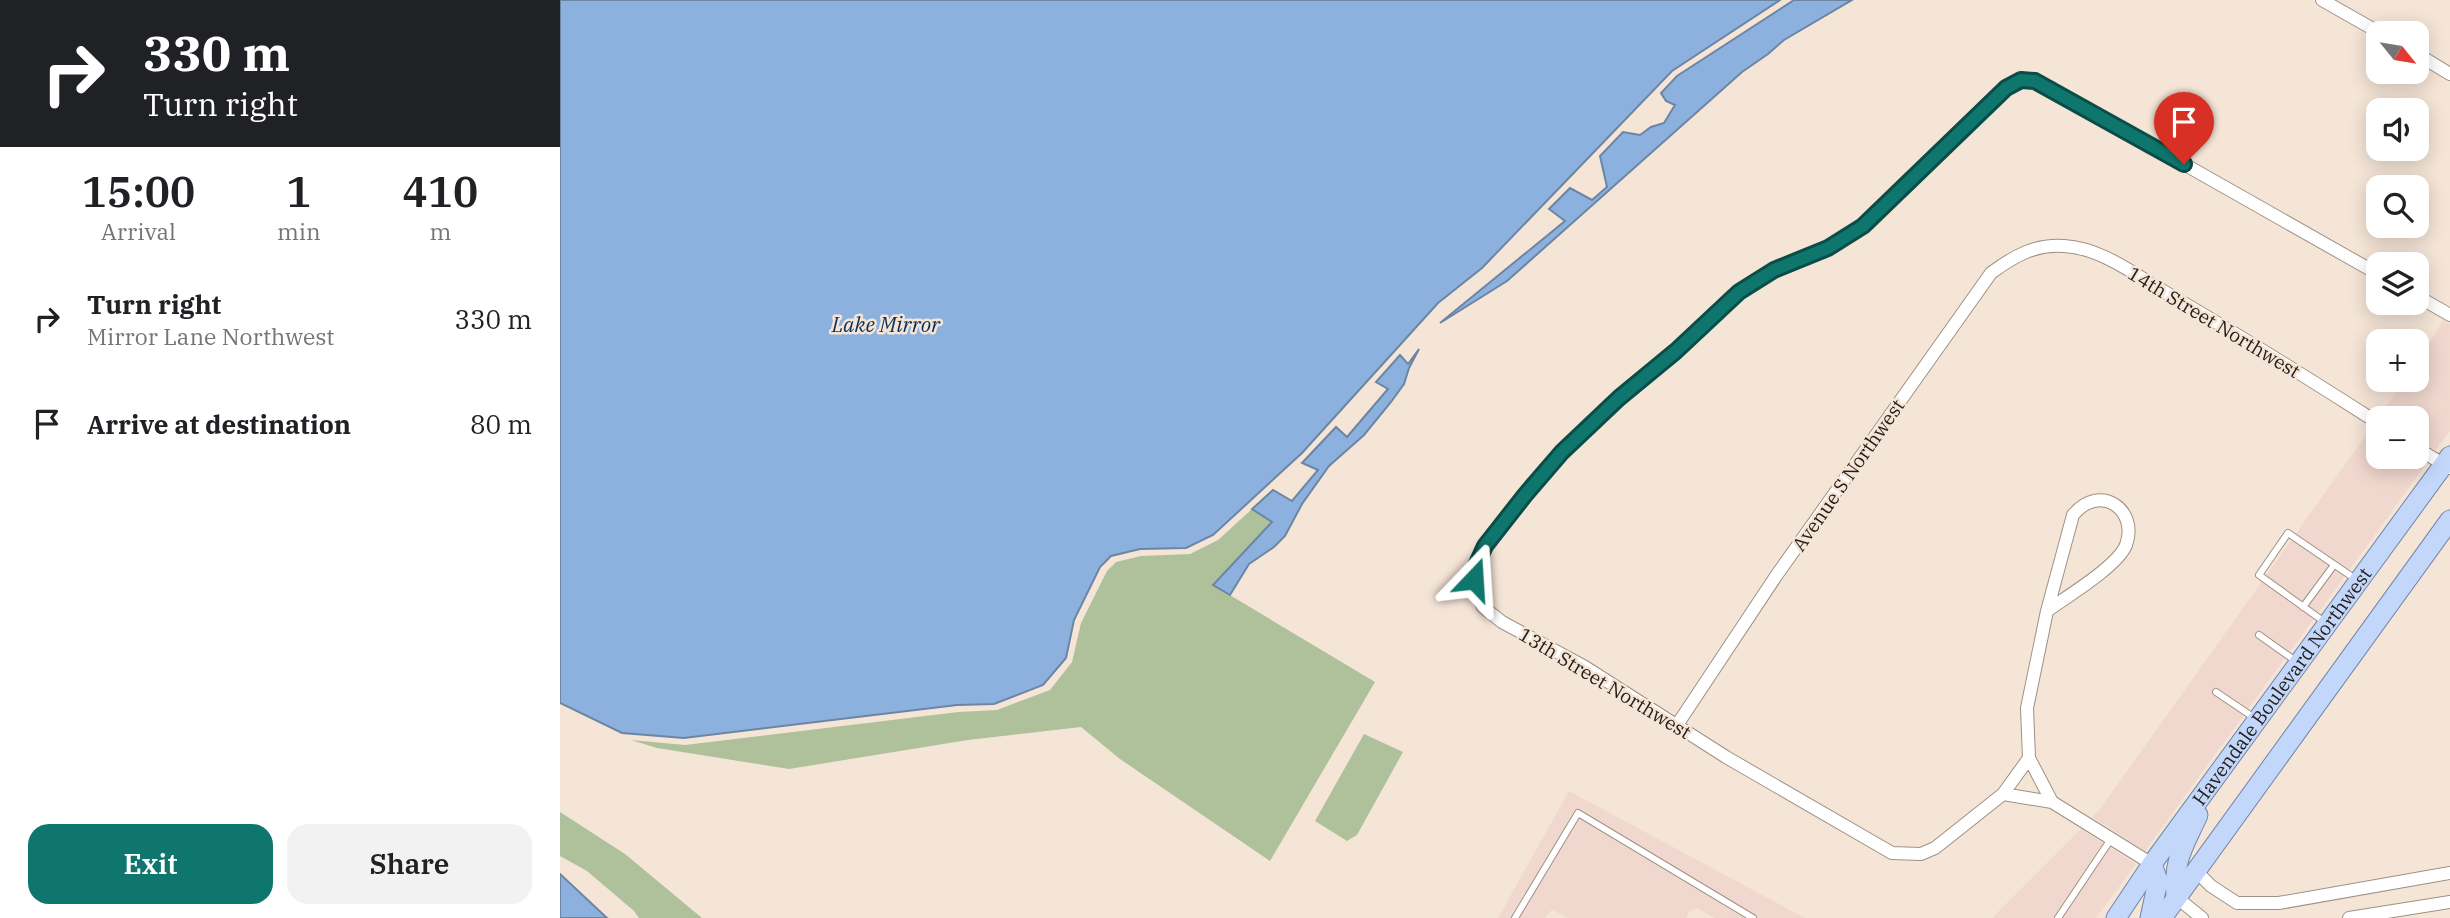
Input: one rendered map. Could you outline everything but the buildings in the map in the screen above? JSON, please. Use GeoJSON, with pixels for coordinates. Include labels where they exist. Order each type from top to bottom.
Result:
{"type":"FeatureCollection","features":[{"type":"Feature","properties":{"kind":"main road","name":"Havendale Boulevard Northwest"},"geometry":{"type":"LineString","coordinates":[[2116,918],[2152,864],[2358,581],[2448,463]]}},
{"type":"Feature","properties":{"kind":"main road","name":"Havendale Boulevard Northwest"},"geometry":{"type":"LineString","coordinates":[[2162,918],[2450,520]]}},
{"type":"Feature","properties":{"kind":"main road"},"geometry":{"type":"LineString","coordinates":[[2176,897],[2174,874],[2177,860],[2216,776]]}},
{"type":"Feature","properties":{"kind":"main road"},"geometry":{"type":"LineString","coordinates":[[2150,918],[2158,881],[2152,864]]}},
{"type":"Feature","properties":{"kind":"street"},"geometry":{"type":"LineString","coordinates":[[2322,0],[2366,25]]}},
{"type":"Feature","properties":{"kind":"street"},"geometry":{"type":"LineString","coordinates":[[2429,61],[2450,74]]}},
{"type":"Feature","properties":{"kind":"street","name":"13th Street Northwest"},"geometry":{"type":"LineString","coordinates":[[2029,758],[2003,794],[1935,848],[1921,854],[1892,853],[1726,757],[1585,667],[1493,616],[1483,607],[1474,583],[1475,568],[1479,557],[1513,511],[1562,452],[1619,398],[1676,351],[1739,292],[1774,270],[1828,248],[1863,226],[1996,96],[2021,80],[2035,81],[2048,87],[2366,267]]}},
{"type":"Feature","properties":{"kind":"street","name":"14th Street Northwest"},"geometry":{"type":"LineString","coordinates":[[2040,247],[2065,246],[2100,255],[2245,339],[2366,415]]}},
{"type":"Feature","properties":{"kind":"street","name":"Avenue S Northwest"},"geometry":{"type":"LineString","coordinates":[[1677,725],[1776,576],[1992,274],[2012,258],[2040,247]]}},
{"type":"Feature","properties":{"kind":"street"},"geometry":{"type":"LineString","coordinates":[[2429,303],[2450,315]]}},
{"type":"Feature","properties":{"kind":"street"},"geometry":{"type":"LineString","coordinates":[[2429,454],[2448,463]]}},
{"type":"Feature","properties":{"kind":"street"},"geometry":{"type":"LineString","coordinates":[[2047,611],[2105,569],[2126,545],[2127,522],[2123,511],[2112,503],[2090,501],[2073,515],[2047,611],[2027,708],[2029,758],[2052,802]]}},
{"type":"Feature","properties":{"kind":"street"},"geometry":{"type":"LineString","coordinates":[[2003,794],[2052,802],[2152,864]]}},
{"type":"Feature","properties":{"kind":"street"},"geometry":{"type":"LineString","coordinates":[[2195,870],[2211,886],[2237,903],[2279,904],[2450,873]]}},
{"type":"Feature","properties":{"kind":"street"},"geometry":{"type":"LineString","coordinates":[[2176,897],[2202,918]]}},
{"type":"Feature","properties":{"kind":"street"},"geometry":{"type":"LineString","coordinates":[[2355,918],[2450,902]]}},
{"type":"Feature","properties":{"kind":"lane"},"geometry":{"type":"LineString","coordinates":[[2328,624],[2259,575],[2288,533],[2358,581]]}},
{"type":"Feature","properties":{"kind":"lane"},"geometry":{"type":"LineString","coordinates":[[2304,607],[2334,565]]}},
{"type":"Feature","properties":{"kind":"lane"},"geometry":{"type":"LineString","coordinates":[[2259,635],[2298,664]]}},
{"type":"Feature","properties":{"kind":"lane"},"geometry":{"type":"LineString","coordinates":[[2216,692],[2258,720]]}},
{"type":"Feature","properties":{"kind":"lane"},"geometry":{"type":"LineString","coordinates":[[1515,918],[1578,813],[1754,918]]}},
{"type":"Feature","properties":{"kind":"lane"},"geometry":{"type":"LineString","coordinates":[[2058,918],[2111,839]]}},
{"type":"Feature","properties":{"kind":"shaded area"},"geometry":{"type":"Polygon","coordinates":[[[2443,320],[2450,324],[2450,431],[2436,450],[2429,446],[2429,406],[2386,406],[2396,392],[2429,392],[2429,343],[2443,320]]]}},
{"type":"Feature","properties":{"kind":"shaded area"},"geometry":{"type":"Polygon","coordinates":[[[2366,435],[2366,469],[2423,469],[2145,851],[2092,817],[2366,435]]]}},
{"type":"Feature","properties":{"kind":"shaded area"},"geometry":{"type":"Polygon","coordinates":[[[1569,791],[1805,918],[1714,918],[1697,908],[1690,911],[1686,918],[1569,918],[1552,910],[1544,918],[1498,918],[1569,791]]]}},
{"type":"Feature","properties":{"kind":"shaded area"},"geometry":{"type":"Polygon","coordinates":[[[2081,829],[2136,864],[2096,918],[1992,918],[2081,829]]]}},
{"type":"Feature","properties":{"kind":"green space"},"geometry":{"type":"Polygon","coordinates":[[[1252,509],[1272,521],[1213,585],[1375,682],[1270,861],[1120,759],[1081,727],[968,740],[789,769],[657,748],[631,740],[685,745],[958,712],[997,710],[1050,690],[1072,662],[1081,623],[1107,571],[1116,562],[1141,556],[1190,554],[1218,540],[1252,509]]]}},
{"type":"Feature","properties":{"kind":"green space"},"geometry":{"type":"Polygon","coordinates":[[[1364,734],[1403,752],[1357,835],[1347,841],[1315,821],[1364,734]]]}},
{"type":"Feature","properties":{"kind":"green space"},"geometry":{"type":"Polygon","coordinates":[[[560,812],[625,854],[702,918],[639,918],[587,871],[560,856],[560,812]]]}},
{"type":"Feature","properties":{"kind":"water","name":"Lake Mirror"},"geometry":{"type":"Polygon","coordinates":[[[560,0],[1780,0],[1672,71],[1482,268],[1438,303],[1302,453],[1213,535],[1186,548],[1140,549],[1111,556],[1100,567],[1074,620],[1066,658],[1043,685],[994,704],[957,705],[684,738],[622,733],[560,703],[560,0]]]}},
{"type":"Feature","properties":{"kind":"water"},"geometry":{"type":"Polygon","coordinates":[[[1794,0],[1852,0],[1784,40],[1742,72],[1507,281],[1440,323],[1565,221],[1549,209],[1570,188],[1592,200],[1607,187],[1600,156],[1623,132],[1640,135],[1651,127],[1664,123],[1675,105],[1666,101],[1661,93],[1677,76],[1794,0]]]}},
{"type":"Feature","properties":{"kind":"water"},"geometry":{"type":"Polygon","coordinates":[[[1419,349],[1404,384],[1364,435],[1329,466],[1302,504],[1285,536],[1249,564],[1230,595],[1213,585],[1272,522],[1252,509],[1273,490],[1292,501],[1318,470],[1302,463],[1336,427],[1347,437],[1388,389],[1376,382],[1400,355],[1408,364],[1419,349]]]}},
{"type":"Feature","properties":{"kind":"water"},"geometry":{"type":"Polygon","coordinates":[[[560,874],[607,918],[560,918],[560,874]]]}},
{"type":"Feature","properties":{"kind":"route"},"geometry":{"type":"LineString","coordinates":[[1474,579],[1475,568],[1485,546],[1525,495],[1550,464],[1619,398],[1676,351],[1739,292],[1774,270],[1828,248],[1863,226],[2006,88],[2021,80],[2035,81],[2184,164]]}}]}
